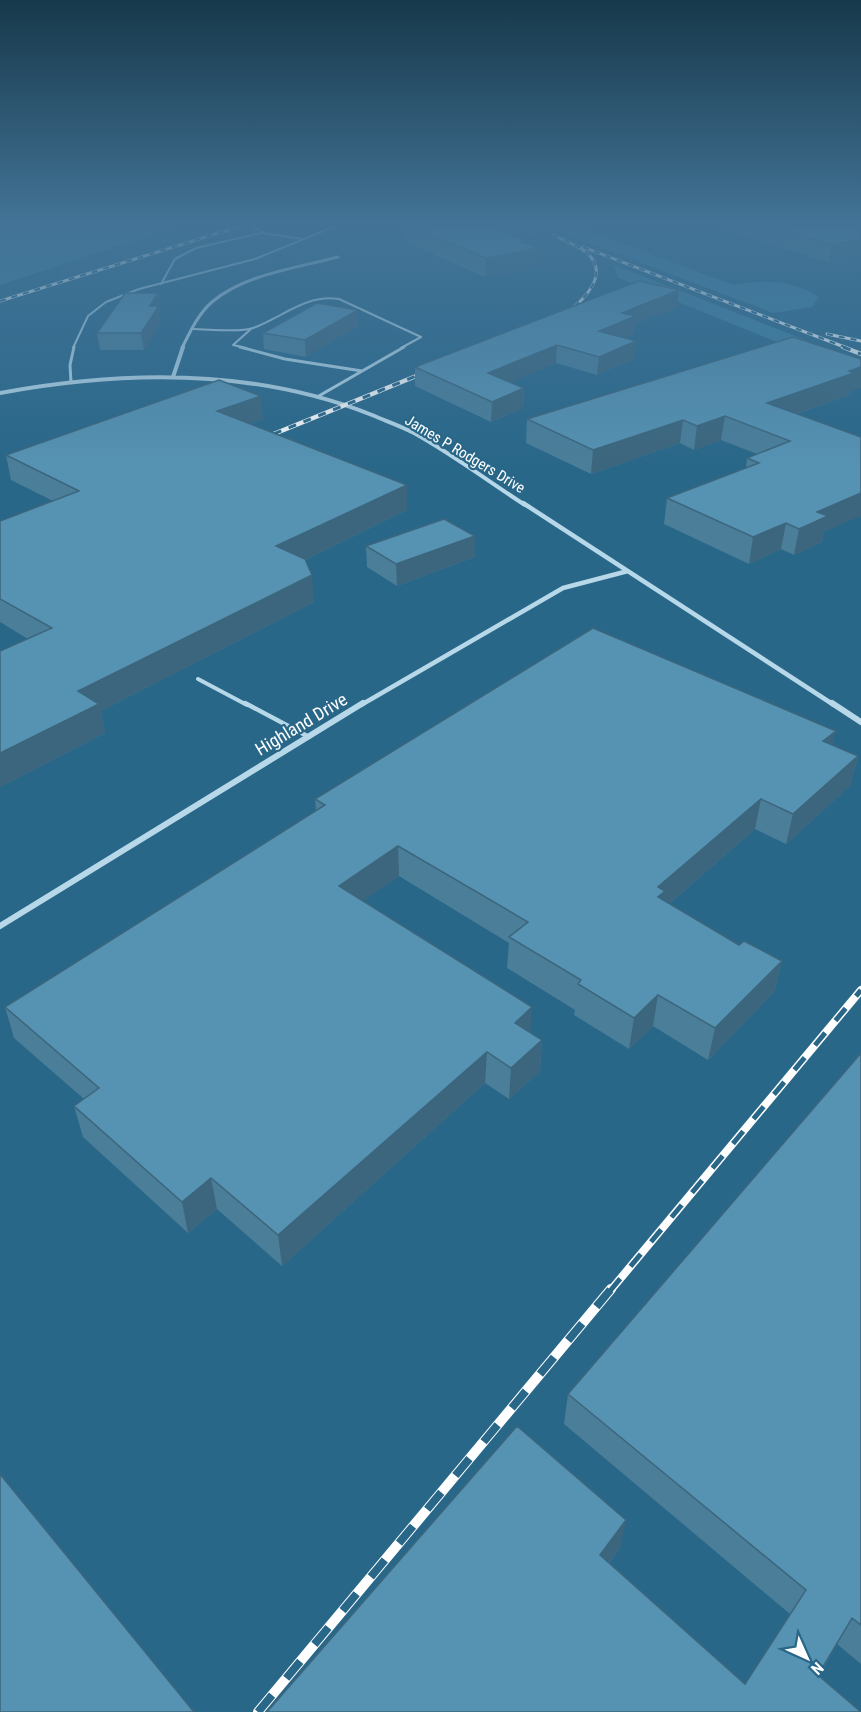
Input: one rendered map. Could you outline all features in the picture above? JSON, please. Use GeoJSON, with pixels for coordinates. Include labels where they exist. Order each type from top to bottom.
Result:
{"type":"FeatureCollection","features":[{"type":"Feature","properties":{"kind":"street"},"geometry":{"type":"LineString","coordinates":[[173,377],[181,349],[209,306]]}},
{"type":"Feature","properties":{"kind":"street","name":"James P Rodgers Drive"},"geometry":{"type":"LineString","coordinates":[[0,393],[70,382],[173,377],[257,385],[345,405],[413,432],[861,722]]}},
{"type":"Feature","properties":{"kind":"street","name":"Highland Drive"},"geometry":{"type":"LineString","coordinates":[[0,926],[413,673],[488,633],[564,588],[628,571]]}},
{"type":"Feature","properties":{"kind":"lane"},"geometry":{"type":"LineString","coordinates":[[70,382],[67,371],[75,341],[90,312],[99,306]]}},
{"type":"Feature","properties":{"kind":"lane"},"geometry":{"type":"LineString","coordinates":[[295,306],[251,329],[233,345],[285,359],[362,371]]}},
{"type":"Feature","properties":{"kind":"lane"},"geometry":{"type":"LineString","coordinates":[[317,397],[421,337],[354,306]]}},
{"type":"Feature","properties":{"kind":"lane"},"geometry":{"type":"LineString","coordinates":[[193,329],[251,329]]}},
{"type":"Feature","properties":{"kind":"lane"},"geometry":{"type":"LineString","coordinates":[[198,680],[309,737]]}},
{"type":"Feature","properties":{"kind":"shaded area"},"geometry":{"type":"Polygon","coordinates":[[[688,306],[718,306],[861,362],[861,376],[688,306]]]}},
{"type":"Feature","properties":{"kind":"shaded area"},"geometry":{"type":"Polygon","coordinates":[[[754,306],[813,306],[812,307],[773,313],[754,306]]]}},
{"type":"Feature","properties":{"kind":"building"},"geometry":{"type":"Polygon","coordinates":[[[116,306],[159,306],[141,333],[97,333],[116,306]]]}},
{"type":"Feature","properties":{"kind":"building"},"geometry":{"type":"Polygon","coordinates":[[[312,306],[334,306],[358,310],[305,340],[263,333],[312,306]]]}},
{"type":"Feature","properties":{"kind":"building"},"geometry":{"type":"Polygon","coordinates":[[[574,306],[640,306],[622,313],[636,316],[599,331],[636,341],[599,357],[557,345],[488,373],[524,388],[492,402],[415,367],[574,306]]]}},
{"type":"Feature","properties":{"kind":"building"},"geometry":{"type":"Polygon","coordinates":[[[793,337],[861,359],[861,367],[849,371],[854,373],[767,403],[861,437],[861,493],[817,512],[828,516],[799,529],[786,523],[753,537],[667,498],[759,463],[747,458],[790,441],[725,416],[697,426],[683,420],[593,450],[527,419],[793,337]]]}},
{"type":"Feature","properties":{"kind":"building"},"geometry":{"type":"Polygon","coordinates":[[[219,380],[261,396],[217,411],[407,485],[276,546],[305,559],[312,575],[78,691],[99,704],[0,753],[0,651],[52,628],[0,599],[0,521],[79,491],[6,455],[219,380]]]}},
{"type":"Feature","properties":{"kind":"building"},"geometry":{"type":"Polygon","coordinates":[[[444,519],[475,536],[396,564],[366,546],[444,519]]]}},
{"type":"Feature","properties":{"kind":"building"},"geometry":{"type":"Polygon","coordinates":[[[593,628],[836,731],[823,741],[858,756],[793,814],[761,799],[658,887],[665,891],[658,897],[739,945],[744,941],[782,961],[715,1028],[658,995],[634,1018],[578,984],[581,980],[509,937],[528,922],[398,846],[339,886],[532,1007],[515,1023],[542,1040],[511,1068],[487,1052],[278,1235],[211,1178],[182,1202],[74,1106],[99,1088],[5,1007],[325,805],[315,799],[593,628]]]}},
{"type":"Feature","properties":{"kind":"building"},"geometry":{"type":"Polygon","coordinates":[[[861,1053],[861,1625],[852,1618],[818,1675],[861,1712],[267,1712],[517,1426],[626,1520],[600,1555],[745,1684],[806,1590],[568,1394],[861,1053]]]}},
{"type":"Feature","properties":{"kind":"building"},"geometry":{"type":"Polygon","coordinates":[[[0,1474],[194,1712],[0,1712],[0,1474]]]}},
{"type":"Feature","properties":{"kind":"railway"},"geometry":{"type":"LineString","coordinates":[[564,314],[574,306]]}},
{"type":"Feature","properties":{"kind":"railway"},"geometry":{"type":"LineString","coordinates":[[737,306],[847,348]]}},
{"type":"Feature","properties":{"kind":"railway"},"geometry":{"type":"LineString","coordinates":[[827,334],[861,341]]}},
{"type":"Feature","properties":{"kind":"railway"},"geometry":{"type":"LineString","coordinates":[[843,347],[861,354]]}},
{"type":"Feature","properties":{"kind":"railway"},"geometry":{"type":"LineString","coordinates":[[259,440],[431,370]]}},
{"type":"Feature","properties":{"kind":"railway"},"geometry":{"type":"LineString","coordinates":[[610,1291],[861,990]]}},
{"type":"Feature","properties":{"kind":"railway"},"geometry":{"type":"LineString","coordinates":[[258,1712],[611,1289]]}}]}
